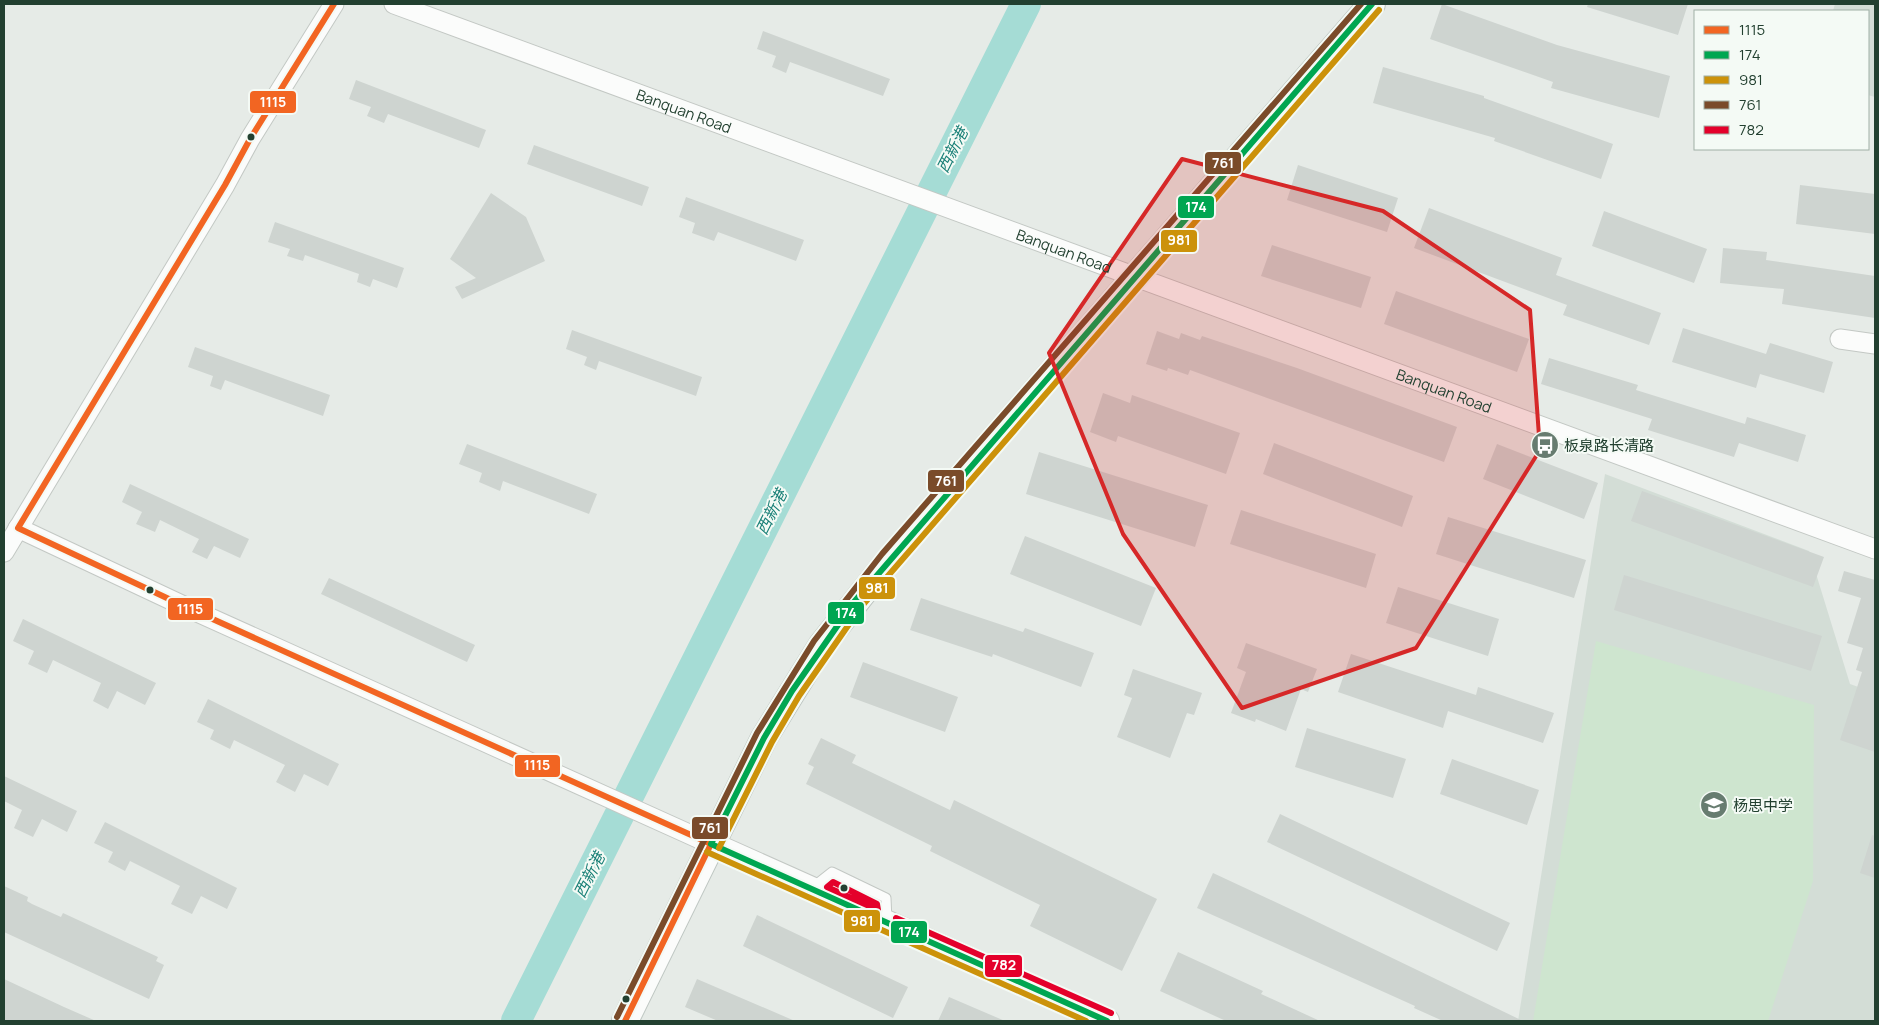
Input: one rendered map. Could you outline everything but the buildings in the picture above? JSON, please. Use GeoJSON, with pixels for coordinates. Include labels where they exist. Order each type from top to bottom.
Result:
{"type":"FeatureCollection","features":[{"type":"Feature","properties":{"kind":"main road"},"geometry":{"type":"LineString","coordinates":[[625,1021],[710,844],[764,738],[792,691],[854,602],[1372,4]]}},
{"type":"Feature","properties":{"kind":"street"},"geometry":{"type":"LineString","coordinates":[[4,552],[225,185],[250,139],[334,4]]}},
{"type":"Feature","properties":{"kind":"street","name":"Banquan Road"},"geometry":{"type":"LineString","coordinates":[[394,4],[1875,549]]}},
{"type":"Feature","properties":{"kind":"street"},"geometry":{"type":"LineString","coordinates":[[1840,339],[1875,344]]}},
{"type":"Feature","properties":{"kind":"street"},"geometry":{"type":"LineString","coordinates":[[18,528],[186,607],[887,924],[953,950],[1106,1021]]}},
{"type":"Feature","properties":{"kind":"highlighted area"},"geometry":{"type":"Polygon","coordinates":[[[1182,159],[1383,211],[1530,310],[1540,450],[1416,648],[1242,708],[1123,534],[1049,353],[1182,159]]]}},
{"type":"Feature","properties":{"kind":"shaded area"},"geometry":{"type":"Polygon","coordinates":[[[1835,4],[1875,4],[1875,97],[1869,95],[1869,10],[1833,10],[1835,4]]]}},
{"type":"Feature","properties":{"kind":"shaded area","name":"杨思中学"},"geometry":{"type":"Polygon","coordinates":[[[1605,474],[1809,551],[1850,684],[1875,693],[1875,1021],[1518,1021],[1605,474]]]}},
{"type":"Feature","properties":{"kind":"green space"},"geometry":{"type":"Polygon","coordinates":[[[1596,641],[1814,705],[1813,881],[1768,1021],[1533,1021],[1596,641]]]}},
{"type":"Feature","properties":{"kind":"waterway","name":"西新港"},"geometry":{"type":"LineString","coordinates":[[516,1021],[1026,4]]}},
{"type":"Feature","properties":{"kind":"transit line","name":"1115"},"geometry":{"type":"LineString","coordinates":[[18,528],[225,185],[250,139],[334,4]]}},
{"type":"Feature","properties":{"kind":"transit line","name":"761"},"geometry":{"type":"LineString","coordinates":[[617,1017],[757,733],[814,641],[882,554],[1361,4]]}},
{"type":"Feature","properties":{"kind":"transit line","name":"174"},"geometry":{"type":"LineString","coordinates":[[711,844],[764,738],[792,691],[854,602],[1372,4]]}},
{"type":"Feature","properties":{"kind":"transit line","name":"981"},"geometry":{"type":"LineString","coordinates":[[719,848],[772,742],[799,696],[861,607],[1379,10]]}},
{"type":"Feature","properties":{"kind":"transit line","name":"1115"},"geometry":{"type":"LineString","coordinates":[[18,528],[186,607],[711,844]]}},
{"type":"Feature","properties":{"kind":"transit line","name":"1115"},"geometry":{"type":"LineString","coordinates":[[625,1021],[711,844]]}},
{"type":"Feature","properties":{"kind":"transit line","name":"174"},"geometry":{"type":"LineString","coordinates":[[711,844],[1107,1021]]}},
{"type":"Feature","properties":{"kind":"transit line","name":"981"},"geometry":{"type":"LineString","coordinates":[[707,852],[1086,1021]]}},
{"type":"Feature","properties":{"kind":"transit line","name":"782"},"geometry":{"type":"LineString","coordinates":[[833,882],[877,904],[878,910],[827,887],[833,882]]}},
{"type":"Feature","properties":{"kind":"transit line","name":"782"},"geometry":{"type":"LineString","coordinates":[[896,918],[1111,1013]]}},
{"type":"Feature","properties":{"kind":"place","name":"板泉路长清路"},"geometry":{"type":"Point","coordinates":[1545,445]}},
{"type":"Feature","properties":{"kind":"place","name":"杨思中学"},"geometry":{"type":"Point","coordinates":[1714,805]}}]}
